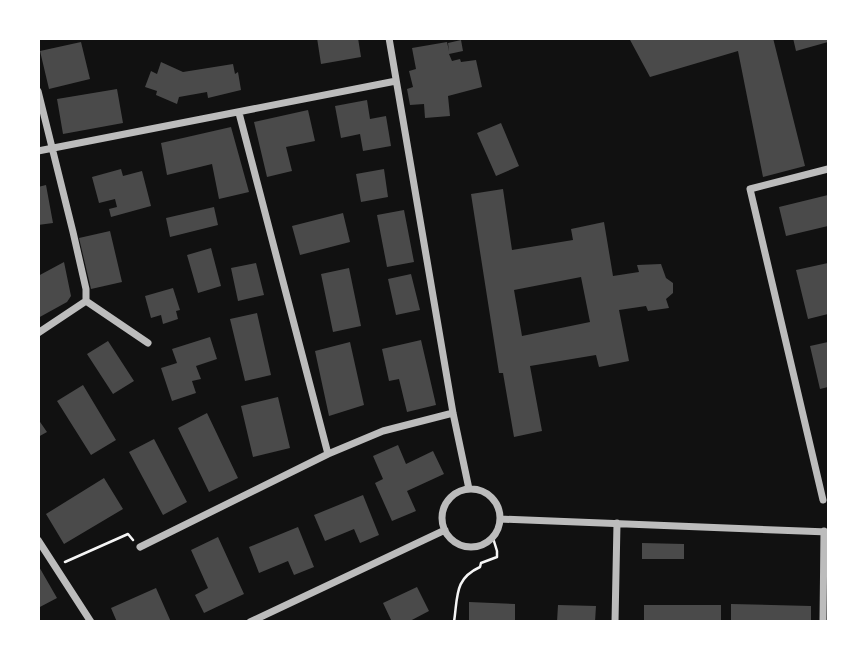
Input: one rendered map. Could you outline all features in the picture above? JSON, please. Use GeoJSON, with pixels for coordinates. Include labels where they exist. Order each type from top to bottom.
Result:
{"type":"FeatureCollection","features":[{"type":"Feature","properties":{"kind":"street"},"geometry":{"type":"LineString","coordinates":[[389,38],[468,489]]}},
{"type":"Feature","properties":{"kind":"street"},"geometry":{"type":"LineString","coordinates":[[38,151],[397,81]]}},
{"type":"Feature","properties":{"kind":"street"},"geometry":{"type":"LineString","coordinates":[[38,91],[86,289],[86,301]]}},
{"type":"Feature","properties":{"kind":"street"},"geometry":{"type":"LineString","coordinates":[[239,113],[328,454]]}},
{"type":"Feature","properties":{"kind":"street"},"geometry":{"type":"LineString","coordinates":[[823,500],[750,190],[828,169]]}},
{"type":"Feature","properties":{"kind":"street"},"geometry":{"type":"LineString","coordinates":[[38,333],[86,301]]}},
{"type":"Feature","properties":{"kind":"street"},"geometry":{"type":"LineString","coordinates":[[86,301],[148,343]]}},
{"type":"Feature","properties":{"kind":"street"},"geometry":{"type":"LineString","coordinates":[[139,547],[328,454],[383,431],[453,412]]}},
{"type":"Feature","properties":{"kind":"street"},"geometry":{"type":"LineString","coordinates":[[468,489],[490,496],[498,508],[500,519],[493,538],[480,546],[466,547],[453,541],[445,530],[442,517],[446,505],[454,495],[468,489]]}},
{"type":"Feature","properties":{"kind":"street"},"geometry":{"type":"LineString","coordinates":[[500,519],[826,531],[823,621]]}},
{"type":"Feature","properties":{"kind":"street"},"geometry":{"type":"LineString","coordinates":[[615,621],[617,523]]}},
{"type":"Feature","properties":{"kind":"street"},"geometry":{"type":"LineString","coordinates":[[250,621],[445,530]]}},
{"type":"Feature","properties":{"kind":"street"},"geometry":{"type":"LineString","coordinates":[[38,540],[91,621]]}},
{"type":"Feature","properties":{"kind":"path"},"geometry":{"type":"LineString","coordinates":[[56,567],[128,534],[139,547]]}},
{"type":"Feature","properties":{"kind":"path"},"geometry":{"type":"LineString","coordinates":[[454,621],[460,582],[469,572],[480,567],[481,563],[497,557],[493,538]]}},
{"type":"Feature","properties":{"kind":"building"},"geometry":{"type":"Polygon","coordinates":[[[317,38],[358,38],[361,57],[321,64],[317,38]]]}},
{"type":"Feature","properties":{"kind":"building"},"geometry":{"type":"Polygon","coordinates":[[[629,38],[773,38],[805,166],[763,177],[738,51],[650,77],[629,38]]]}},
{"type":"Feature","properties":{"kind":"building"},"geometry":{"type":"Polygon","coordinates":[[[793,38],[828,38],[828,42],[796,51],[793,38]]]}},
{"type":"Feature","properties":{"kind":"building"},"geometry":{"type":"Polygon","coordinates":[[[461,40],[463,51],[449,54],[452,61],[476,60],[482,87],[448,96],[450,116],[425,118],[424,104],[410,105],[407,89],[413,87],[409,71],[416,69],[412,48],[447,42],[449,51],[448,43],[461,40]]]}},
{"type":"Feature","properties":{"kind":"building"},"geometry":{"type":"Polygon","coordinates":[[[81,42],[90,79],[49,89],[40,51],[81,42]]]}},
{"type":"Feature","properties":{"kind":"building"},"geometry":{"type":"Polygon","coordinates":[[[161,62],[183,72],[233,64],[235,74],[238,72],[241,90],[208,98],[207,92],[179,97],[177,104],[145,87],[151,71],[157,74],[161,62]]]}},
{"type":"Feature","properties":{"kind":"building"},"geometry":{"type":"Polygon","coordinates":[[[117,89],[123,123],[63,134],[57,99],[117,89]]]}},
{"type":"Feature","properties":{"kind":"building"},"geometry":{"type":"Polygon","coordinates":[[[367,100],[370,119],[386,116],[391,146],[363,151],[360,134],[341,138],[335,106],[367,100]]]}},
{"type":"Feature","properties":{"kind":"building"},"geometry":{"type":"Polygon","coordinates":[[[308,110],[315,141],[286,147],[292,171],[267,177],[254,122],[308,110]]]}},
{"type":"Feature","properties":{"kind":"building"},"geometry":{"type":"Polygon","coordinates":[[[501,123],[519,166],[496,176],[477,133],[501,123]]]}},
{"type":"Feature","properties":{"kind":"building"},"geometry":{"type":"Polygon","coordinates":[[[231,127],[249,192],[219,199],[212,164],[167,175],[161,143],[231,127]]]}},
{"type":"Feature","properties":{"kind":"building"},"geometry":{"type":"Polygon","coordinates":[[[121,169],[123,176],[142,171],[151,206],[111,217],[109,209],[117,207],[115,199],[99,203],[92,177],[121,169]]]}},
{"type":"Feature","properties":{"kind":"building"},"geometry":{"type":"Polygon","coordinates":[[[384,169],[388,197],[361,202],[356,174],[384,169]]]}},
{"type":"Feature","properties":{"kind":"building"},"geometry":{"type":"Polygon","coordinates":[[[46,185],[53,223],[38,225],[38,187],[46,185]]]}},
{"type":"Feature","properties":{"kind":"building"},"geometry":{"type":"Polygon","coordinates":[[[503,189],[512,250],[573,240],[571,229],[604,222],[613,276],[639,272],[637,265],[661,264],[666,278],[673,283],[673,293],[666,299],[669,308],[648,311],[646,306],[619,310],[629,361],[599,367],[596,355],[530,366],[542,431],[514,437],[503,373],[499,373],[471,194],[503,189]],[[581,277],[514,290],[522,336],[590,322],[581,277]]]}},
{"type":"Feature","properties":{"kind":"building"},"geometry":{"type":"Polygon","coordinates":[[[828,195],[828,226],[786,236],[779,207],[828,195]]]}},
{"type":"Feature","properties":{"kind":"building"},"geometry":{"type":"Polygon","coordinates":[[[214,207],[218,225],[170,237],[166,218],[214,207]]]}},
{"type":"Feature","properties":{"kind":"building"},"geometry":{"type":"Polygon","coordinates":[[[404,210],[414,262],[387,267],[377,215],[404,210]]]}},
{"type":"Feature","properties":{"kind":"building"},"geometry":{"type":"Polygon","coordinates":[[[343,213],[350,242],[300,255],[292,226],[343,213]]]}},
{"type":"Feature","properties":{"kind":"building"},"geometry":{"type":"Polygon","coordinates":[[[110,231],[122,282],[91,289],[79,238],[110,231]]]}},
{"type":"Feature","properties":{"kind":"building"},"geometry":{"type":"Polygon","coordinates":[[[211,248],[221,286],[198,293],[187,255],[211,248]]]}},
{"type":"Feature","properties":{"kind":"building"},"geometry":{"type":"Polygon","coordinates":[[[64,262],[71,296],[67,302],[38,318],[38,276],[64,262]]]}},
{"type":"Feature","properties":{"kind":"building"},"geometry":{"type":"Polygon","coordinates":[[[256,263],[264,295],[238,301],[231,268],[256,263]]]}},
{"type":"Feature","properties":{"kind":"building"},"geometry":{"type":"Polygon","coordinates":[[[828,263],[828,314],[808,319],[796,270],[828,263]]]}},
{"type":"Feature","properties":{"kind":"building"},"geometry":{"type":"Polygon","coordinates":[[[349,268],[361,326],[333,332],[321,274],[349,268]]]}},
{"type":"Feature","properties":{"kind":"building"},"geometry":{"type":"Polygon","coordinates":[[[411,274],[420,310],[396,315],[388,279],[411,274]]]}},
{"type":"Feature","properties":{"kind":"building"},"geometry":{"type":"Polygon","coordinates":[[[173,288],[180,310],[176,311],[178,319],[163,324],[161,315],[151,318],[145,296],[173,288]]]}},
{"type":"Feature","properties":{"kind":"building"},"geometry":{"type":"Polygon","coordinates":[[[257,313],[271,375],[245,381],[230,319],[257,313]]]}},
{"type":"Feature","properties":{"kind":"building"},"geometry":{"type":"Polygon","coordinates":[[[210,337],[217,359],[196,366],[201,379],[192,381],[196,393],[172,401],[161,368],[177,363],[172,349],[210,337]]]}},
{"type":"Feature","properties":{"kind":"building"},"geometry":{"type":"Polygon","coordinates":[[[421,340],[436,405],[407,412],[399,379],[389,381],[382,349],[421,340]]]}},
{"type":"Feature","properties":{"kind":"building"},"geometry":{"type":"Polygon","coordinates":[[[108,341],[134,381],[113,394],[87,354],[108,341]]]}},
{"type":"Feature","properties":{"kind":"building"},"geometry":{"type":"Polygon","coordinates":[[[350,342],[364,405],[329,416],[315,351],[350,342]]]}},
{"type":"Feature","properties":{"kind":"building"},"geometry":{"type":"Polygon","coordinates":[[[828,342],[828,387],[820,389],[810,346],[828,342]]]}},
{"type":"Feature","properties":{"kind":"building"},"geometry":{"type":"Polygon","coordinates":[[[83,385],[116,440],[91,455],[57,401],[83,385]]]}},
{"type":"Feature","properties":{"kind":"building"},"geometry":{"type":"Polygon","coordinates":[[[278,397],[290,448],[253,457],[241,406],[278,397]]]}},
{"type":"Feature","properties":{"kind":"building"},"geometry":{"type":"Polygon","coordinates":[[[207,413],[238,478],[209,492],[178,428],[207,413]]]}},
{"type":"Feature","properties":{"kind":"building"},"geometry":{"type":"Polygon","coordinates":[[[38,419],[47,432],[38,437],[38,419]]]}},
{"type":"Feature","properties":{"kind":"building"},"geometry":{"type":"Polygon","coordinates":[[[154,439],[187,502],[163,515],[129,452],[154,439]]]}},
{"type":"Feature","properties":{"kind":"building"},"geometry":{"type":"Polygon","coordinates":[[[398,445],[406,464],[433,451],[444,474],[407,491],[416,511],[392,521],[375,483],[383,479],[373,456],[398,445]]]}},
{"type":"Feature","properties":{"kind":"building"},"geometry":{"type":"Polygon","coordinates":[[[104,478],[123,509],[64,544],[46,514],[104,478]]]}},
{"type":"Feature","properties":{"kind":"building"},"geometry":{"type":"Polygon","coordinates":[[[363,495],[379,535],[360,543],[354,529],[325,541],[314,515],[363,495]]]}},
{"type":"Feature","properties":{"kind":"building"},"geometry":{"type":"Polygon","coordinates":[[[298,527],[314,567],[294,575],[288,561],[259,573],[249,547],[298,527]]]}},
{"type":"Feature","properties":{"kind":"building"},"geometry":{"type":"Polygon","coordinates":[[[218,537],[244,594],[204,613],[195,595],[208,588],[191,550],[218,537]]]}},
{"type":"Feature","properties":{"kind":"building"},"geometry":{"type":"Polygon","coordinates":[[[642,543],[684,544],[684,559],[642,559],[642,543]]]}},
{"type":"Feature","properties":{"kind":"building"},"geometry":{"type":"Polygon","coordinates":[[[38,565],[57,598],[38,608],[38,565]]]}},
{"type":"Feature","properties":{"kind":"building"},"geometry":{"type":"Polygon","coordinates":[[[417,587],[429,611],[408,622],[392,622],[383,603],[417,587]]]}},
{"type":"Feature","properties":{"kind":"building"},"geometry":{"type":"Polygon","coordinates":[[[156,588],[171,622],[117,622],[111,608],[156,588]]]}},
{"type":"Feature","properties":{"kind":"building"},"geometry":{"type":"Polygon","coordinates":[[[469,602],[515,604],[515,622],[469,622],[469,602]]]}},
{"type":"Feature","properties":{"kind":"building"},"geometry":{"type":"Polygon","coordinates":[[[731,604],[811,606],[811,622],[731,622],[731,604]]]}},
{"type":"Feature","properties":{"kind":"building"},"geometry":{"type":"Polygon","coordinates":[[[558,605],[596,606],[595,622],[557,622],[558,605]]]}},
{"type":"Feature","properties":{"kind":"building"},"geometry":{"type":"Polygon","coordinates":[[[644,605],[721,605],[721,622],[644,622],[644,605]]]}}]}
